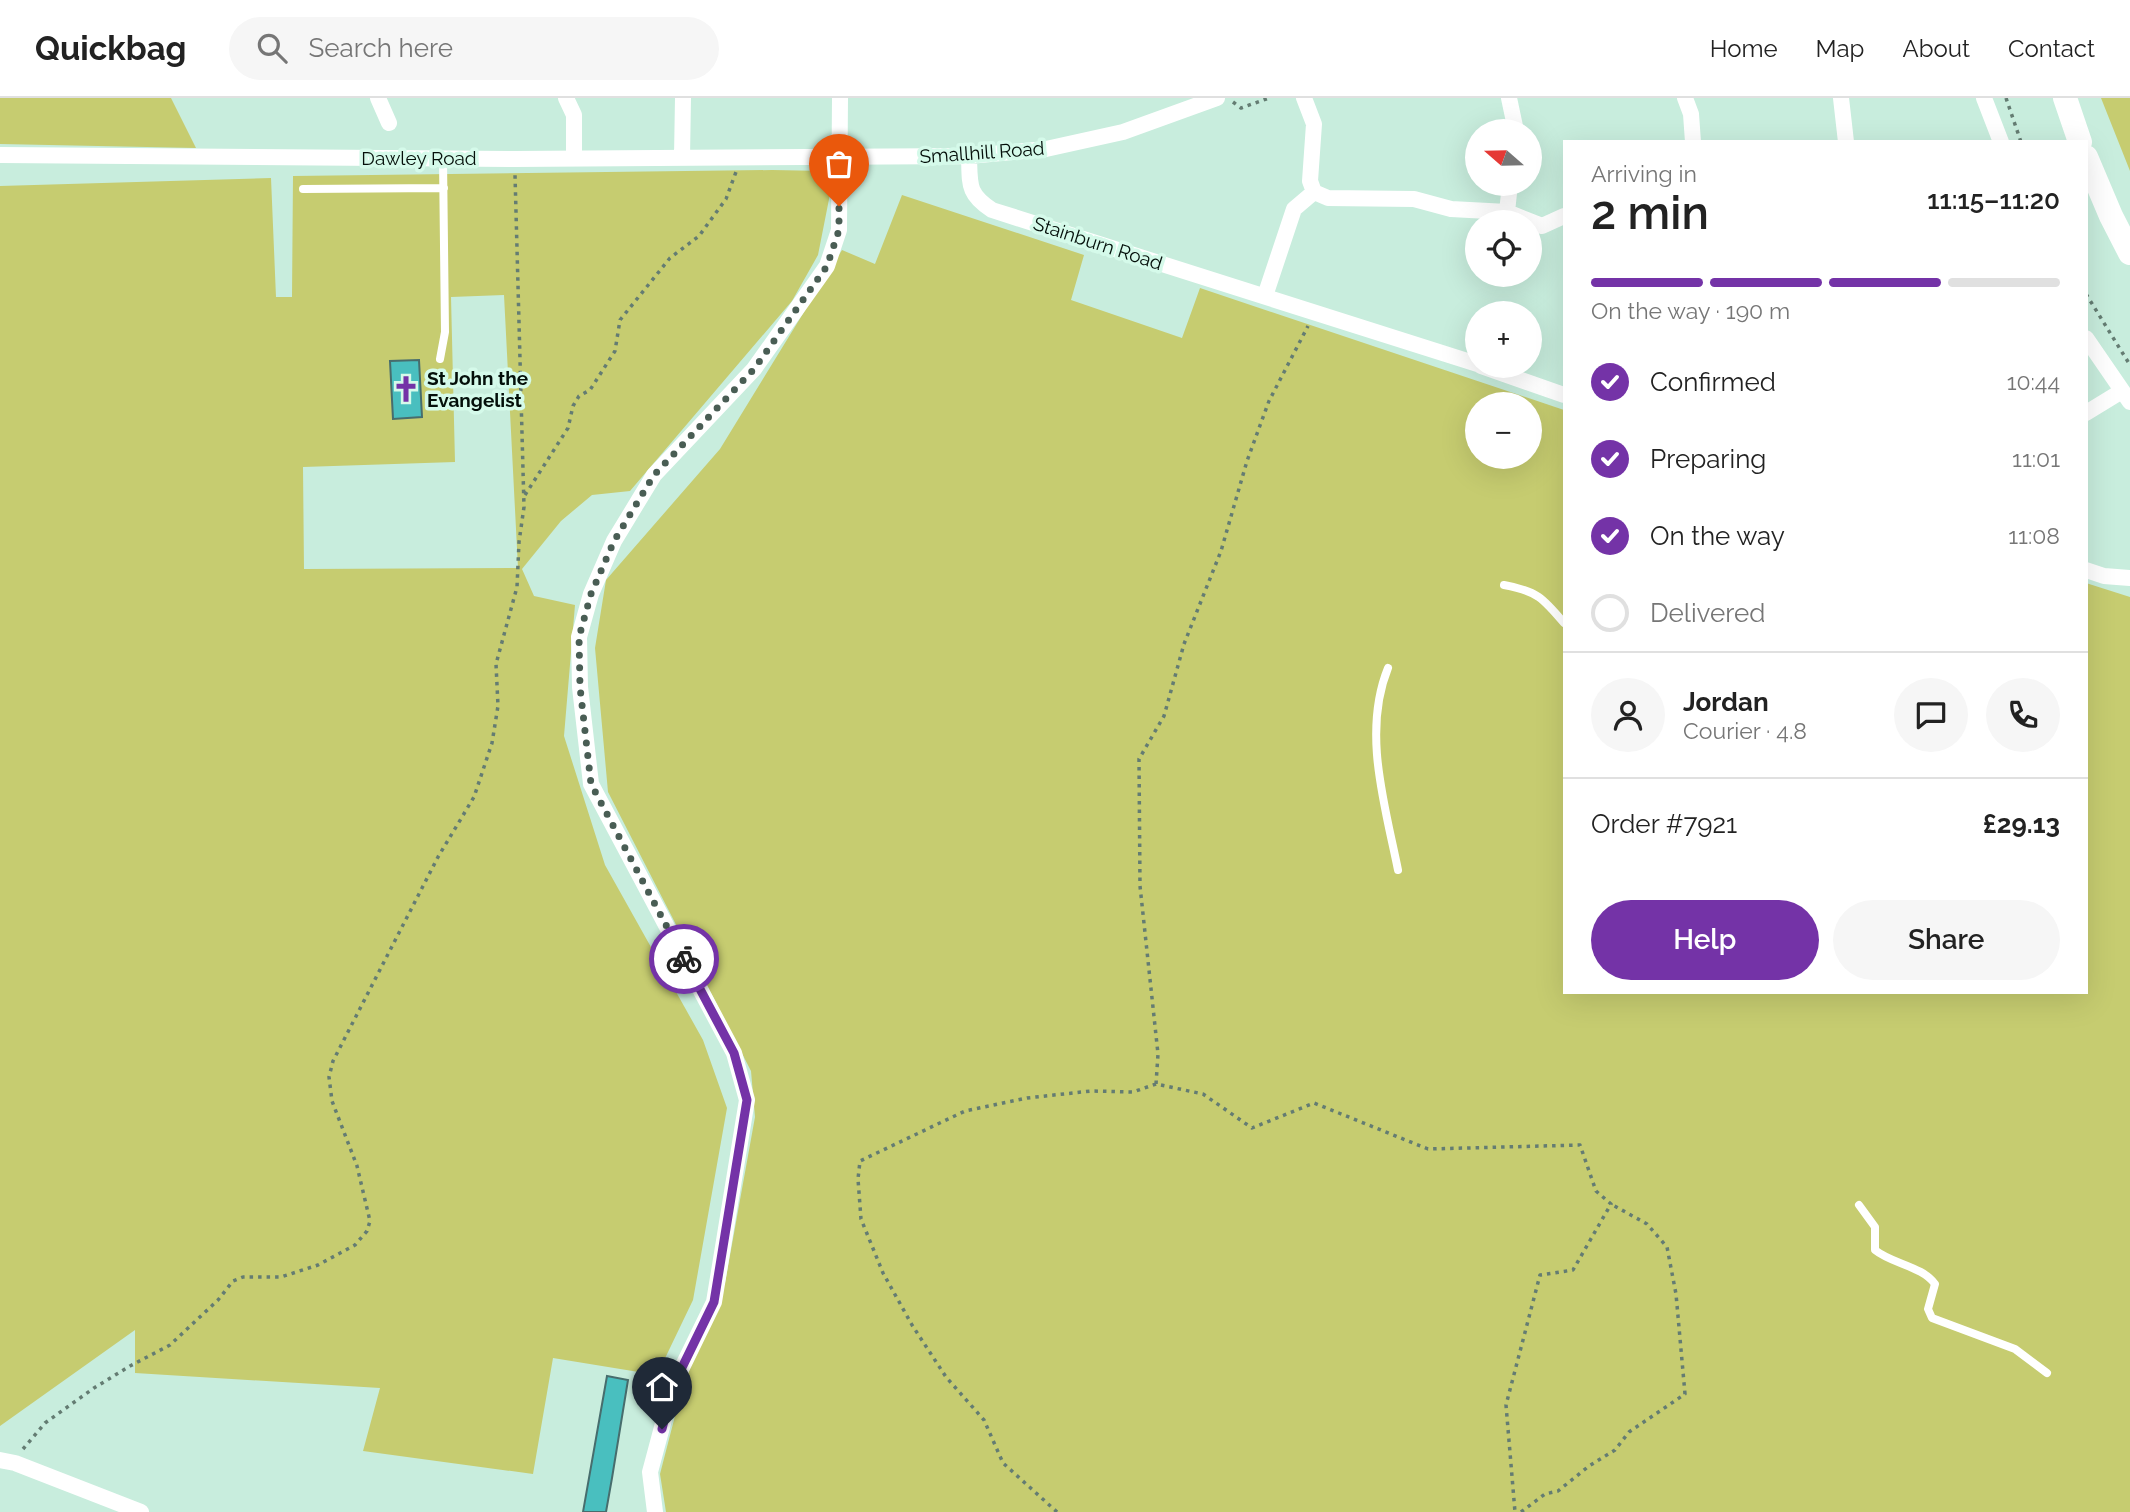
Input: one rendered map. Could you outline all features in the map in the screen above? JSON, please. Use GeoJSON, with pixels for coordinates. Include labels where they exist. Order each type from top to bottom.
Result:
{"type":"FeatureCollection","features":[{"type":"Feature","properties":{"kind":"main road"},"geometry":{"type":"LineString","coordinates":[[2065,98],[2079,140]]}},
{"type":"Feature","properties":{"kind":"main road"},"geometry":{"type":"LineString","coordinates":[[2088,162],[2130,254]]}},
{"type":"Feature","properties":{"kind":"street"},"geometry":{"type":"LineString","coordinates":[[378,98],[389,123]]}},
{"type":"Feature","properties":{"kind":"street"},"geometry":{"type":"LineString","coordinates":[[566,98],[574,115],[574,158]]}},
{"type":"Feature","properties":{"kind":"street"},"geometry":{"type":"LineString","coordinates":[[682,158],[683,98]]}},
{"type":"Feature","properties":{"kind":"street"},"geometry":{"type":"LineString","coordinates":[[655,1512],[650,1472],[673,1386],[714,1302],[747,1100],[734,1053],[591,784],[580,687],[579,637],[591,594],[614,541],[654,475],[754,369],[827,266],[839,230],[840,98]]}},
{"type":"Feature","properties":{"kind":"street","name":"Smallhill Road"},"geometry":{"type":"LineString","coordinates":[[839,157],[969,156],[1046,149],[1123,132],[1217,98]]}},
{"type":"Feature","properties":{"kind":"street"},"geometry":{"type":"LineString","coordinates":[[1304,98],[1314,124],[1310,181],[1314,192],[1328,198],[1414,199],[1451,209],[1470,210]]}},
{"type":"Feature","properties":{"kind":"street"},"geometry":{"type":"LineString","coordinates":[[1509,98],[1513,119]]}},
{"type":"Feature","properties":{"kind":"street"},"geometry":{"type":"LineString","coordinates":[[1685,98],[1691,114],[1693,140]]}},
{"type":"Feature","properties":{"kind":"street"},"geometry":{"type":"LineString","coordinates":[[1841,98],[1846,140]]}},
{"type":"Feature","properties":{"kind":"street"},"geometry":{"type":"LineString","coordinates":[[1984,98],[2000,140]]}},
{"type":"Feature","properties":{"kind":"street","name":"Dawley Road"},"geometry":{"type":"LineString","coordinates":[[0,155],[443,159],[839,157]]}},
{"type":"Feature","properties":{"kind":"street","name":"Stainburn Road"},"geometry":{"type":"LineString","coordinates":[[969,156],[970,182],[976,200],[992,210],[1465,360]]}},
{"type":"Feature","properties":{"kind":"street"},"geometry":{"type":"LineString","coordinates":[[1265,296],[1294,209],[1314,192]]}},
{"type":"Feature","properties":{"kind":"street"},"geometry":{"type":"LineString","coordinates":[[1542,226],[1563,216]]}},
{"type":"Feature","properties":{"kind":"street"},"geometry":{"type":"LineString","coordinates":[[2088,341],[2126,396],[2088,411]]}},
{"type":"Feature","properties":{"kind":"street","name":"Stainburn Road"},"geometry":{"type":"LineString","coordinates":[[1516,378],[1563,395]]}},
{"type":"Feature","properties":{"kind":"street"},"geometry":{"type":"LineString","coordinates":[[2088,571],[2104,576],[2130,579]]}},
{"type":"Feature","properties":{"kind":"street"},"geometry":{"type":"LineString","coordinates":[[7,1461],[141,1512]]}},
{"type":"Feature","properties":{"kind":"lane"},"geometry":{"type":"LineString","coordinates":[[440,359],[444,331],[443,159]]}},
{"type":"Feature","properties":{"kind":"lane"},"geometry":{"type":"LineString","coordinates":[[303,189],[444,188]]}},
{"type":"Feature","properties":{"kind":"lane"},"geometry":{"type":"LineString","coordinates":[[1504,585],[1523,588],[1542,597],[1563,622]]}},
{"type":"Feature","properties":{"kind":"lane"},"geometry":{"type":"LineString","coordinates":[[1388,668],[1379,691],[1376,738],[1382,788],[1398,870]]}},
{"type":"Feature","properties":{"kind":"lane"},"geometry":{"type":"LineString","coordinates":[[1858,1205],[1875,1227],[1875,1250],[1884,1257],[1930,1277],[1935,1284],[1928,1310],[1932,1318],[2015,1349],[2047,1373]]}},
{"type":"Feature","properties":{"kind":"path"},"geometry":{"type":"LineString","coordinates":[[1227,98],[1241,108],[1269,98]]}},
{"type":"Feature","properties":{"kind":"path"},"geometry":{"type":"LineString","coordinates":[[2006,98],[2020,140]]}},
{"type":"Feature","properties":{"kind":"path"},"geometry":{"type":"LineString","coordinates":[[524,496],[568,428],[573,405],[579,396],[590,390],[615,351],[620,320],[670,258],[699,236],[720,208],[726,199],[741,157]]}},
{"type":"Feature","properties":{"kind":"path"},"geometry":{"type":"LineString","coordinates":[[7,1461],[25,1447],[45,1423],[103,1383],[170,1345],[218,1300],[233,1281],[243,1277],[281,1277],[318,1265],[355,1245],[367,1231],[370,1221],[357,1167],[332,1101],[329,1077],[333,1061],[438,857],[474,797],[489,754],[498,706],[496,664],[517,587],[524,496],[514,159]]}},
{"type":"Feature","properties":{"kind":"path"},"geometry":{"type":"LineString","coordinates":[[2088,297],[2130,365]]}},
{"type":"Feature","properties":{"kind":"path"},"geometry":{"type":"LineString","coordinates":[[1156,1084],[1158,1054],[1140,886],[1139,759],[1164,716],[1184,644],[1221,551],[1247,461],[1269,401],[1316,312]]}},
{"type":"Feature","properties":{"kind":"path"},"geometry":{"type":"LineString","coordinates":[[1057,1512],[1003,1463],[984,1420],[946,1377],[912,1325],[889,1284],[861,1219],[858,1179],[860,1161],[965,1111],[1091,1091],[1133,1092],[1156,1084],[1203,1094],[1252,1128],[1314,1103],[1428,1149],[1580,1145],[1596,1191],[1611,1204],[1647,1224],[1667,1247],[1676,1294],[1685,1394],[1629,1432],[1615,1450],[1589,1466],[1558,1492],[1545,1494],[1521,1512]]}},
{"type":"Feature","properties":{"kind":"path"},"geometry":{"type":"LineString","coordinates":[[1515,1512],[1506,1405],[1540,1275],[1573,1270],[1611,1204]]}},
{"type":"Feature","properties":{"kind":"green space"},"geometry":{"type":"Polygon","coordinates":[[[0,98],[171,98],[196,148],[0,144],[0,98]]]}},
{"type":"Feature","properties":{"kind":"green space"},"geometry":{"type":"Polygon","coordinates":[[[2101,98],[2130,98],[2130,171],[2101,98]]]}},
{"type":"Feature","properties":{"kind":"green space"},"geometry":{"type":"Polygon","coordinates":[[[825,171],[831,189],[818,255],[792,301],[630,491],[592,495],[561,521],[522,569],[534,596],[575,605],[564,736],[605,865],[703,1040],[727,1108],[693,1300],[657,1375],[553,1358],[533,1474],[363,1451],[380,1388],[135,1373],[135,1330],[0,1426],[0,186],[271,178],[276,297],[292,297],[293,176],[825,171]],[[504,295],[451,297],[455,462],[303,467],[304,569],[518,568],[504,295]]]}},
{"type":"Feature","properties":{"kind":"green space"},"geometry":{"type":"Polygon","coordinates":[[[902,195],[1084,255],[1071,300],[1182,338],[1200,288],[1510,392],[1465,392],[1465,469],[1542,469],[1542,403],[1563,410],[1563,994],[2088,994],[2088,584],[2130,597],[2130,1512],[666,1512],[660,1474],[683,1385],[725,1283],[755,1117],[751,1071],[608,792],[595,648],[606,580],[720,449],[842,250],[875,264],[902,195]]]}},
{"type":"Feature","properties":{"kind":"building","name":"St John the Evangelist"},"geometry":{"type":"Polygon","coordinates":[[[419,360],[422,417],[393,419],[390,361],[419,360]]]}},
{"type":"Feature","properties":{"kind":"building"},"geometry":{"type":"Polygon","coordinates":[[[607,1376],[628,1380],[606,1512],[583,1512],[607,1376]]]}},
{"type":"Feature","properties":{"kind":"way so far"},"geometry":{"type":"LineString","coordinates":[[684,959],[591,784],[580,687],[579,637],[591,594],[614,541],[654,475],[754,369],[827,266],[839,230],[839,206]]}},
{"type":"Feature","properties":{"kind":"place","name":"St John the Evangelist"},"geometry":{"type":"Point","coordinates":[406,389]}},
{"type":"Feature","properties":{"kind":"route"},"geometry":{"type":"LineString","coordinates":[[662,1429],[673,1386],[714,1302],[747,1100],[734,1053],[684,959]]}}]}
